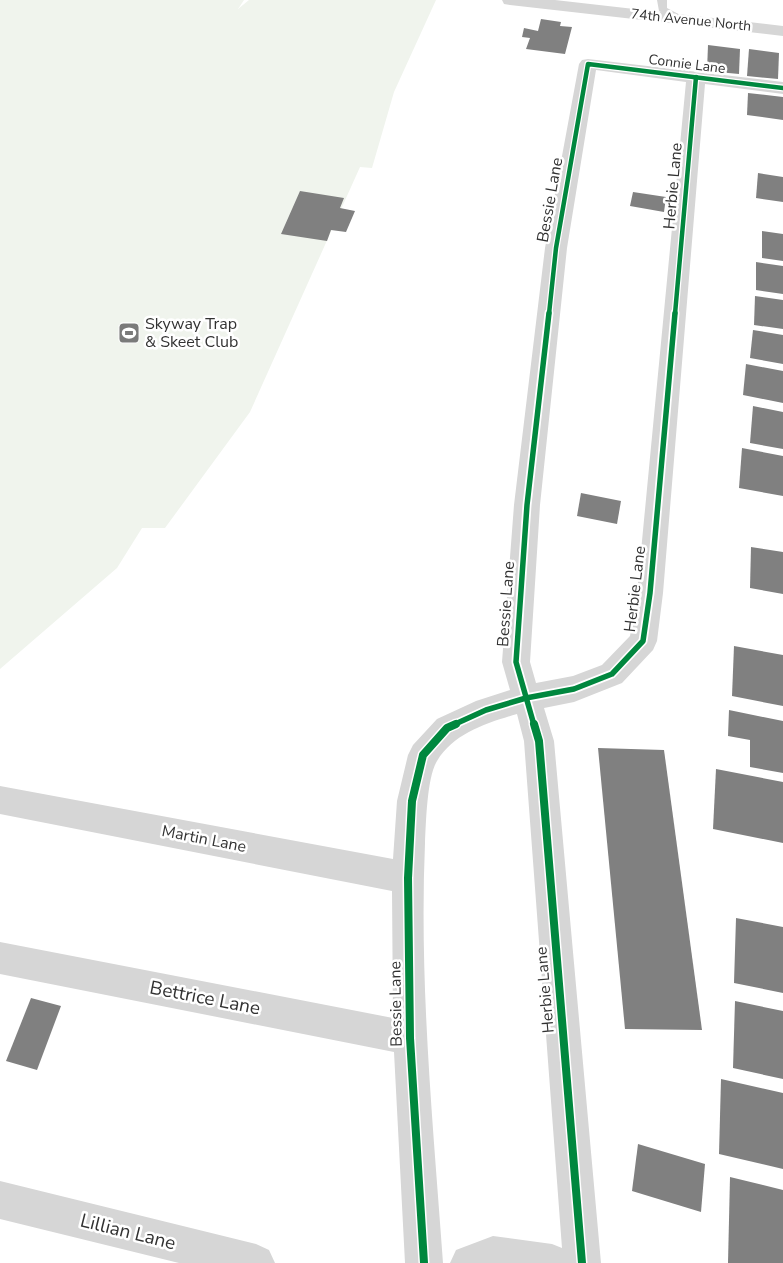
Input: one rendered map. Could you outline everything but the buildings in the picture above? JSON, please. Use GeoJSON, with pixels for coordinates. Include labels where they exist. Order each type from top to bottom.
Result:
{"type":"FeatureCollection","features":[{"type":"Feature","properties":{"kind":"street","name":"74th Avenue North"},"geometry":{"type":"LineString","coordinates":[[510,0],[783,31]]}},
{"type":"Feature","properties":{"kind":"street","name":"Connie Lane"},"geometry":{"type":"LineString","coordinates":[[588,64],[783,88]]}},
{"type":"Feature","properties":{"kind":"street","name":"Bessie Lane"},"geometry":{"type":"LineString","coordinates":[[424,1263],[410,1038],[408,878],[412,801],[423,755],[447,728],[486,710],[526,698],[516,662],[527,505],[556,248],[588,64]]}},
{"type":"Feature","properties":{"kind":"street","name":"Herbie Lane"},"geometry":{"type":"LineString","coordinates":[[582,1263],[538,741],[526,698],[574,689],[612,674],[643,641],[650,593],[696,77]]}},
{"type":"Feature","properties":{"kind":"street","name":"Martin Lane"},"geometry":{"type":"LineString","coordinates":[[0,800],[408,878]]}},
{"type":"Feature","properties":{"kind":"street","name":"Bettrice Lane"},"geometry":{"type":"LineString","coordinates":[[0,958],[410,1038]]}},
{"type":"Feature","properties":{"kind":"street","name":"Lillian Lane"},"geometry":{"type":"LineString","coordinates":[[0,1200],[256,1263]]}},
{"type":"Feature","properties":{"kind":"street"},"geometry":{"type":"LineString","coordinates":[[469,1263],[493,1255],[552,1263]]}},
{"type":"Feature","properties":{"kind":"lane"},"geometry":{"type":"LineString","coordinates":[[662,0],[662,9],[683,20]]}},
{"type":"Feature","properties":{"kind":"shaded area","name":"Skyway Trap & Skeet Club"},"geometry":{"type":"Polygon","coordinates":[[[0,0],[244,0],[238,9],[249,0],[436,0],[394,92],[372,168],[360,167],[250,412],[165,528],[142,528],[117,568],[0,669],[0,0]]]}},
{"type":"Feature","properties":{"kind":"cycle path"},"geometry":{"type":"LineString","coordinates":[[582,1263],[539,741],[516,662],[527,505],[556,248],[588,64],[783,88]]}},
{"type":"Feature","properties":{"kind":"cycle path"},"geometry":{"type":"LineString","coordinates":[[424,1263],[410,1038],[408,878],[412,801],[423,755],[447,728],[486,710],[526,698],[574,689],[612,674],[643,641],[650,593],[696,77]]}},
{"type":"Feature","properties":{"kind":"place","name":"Skyway Trap & Skeet Club"},"geometry":{"type":"Point","coordinates":[129,333]}}]}
